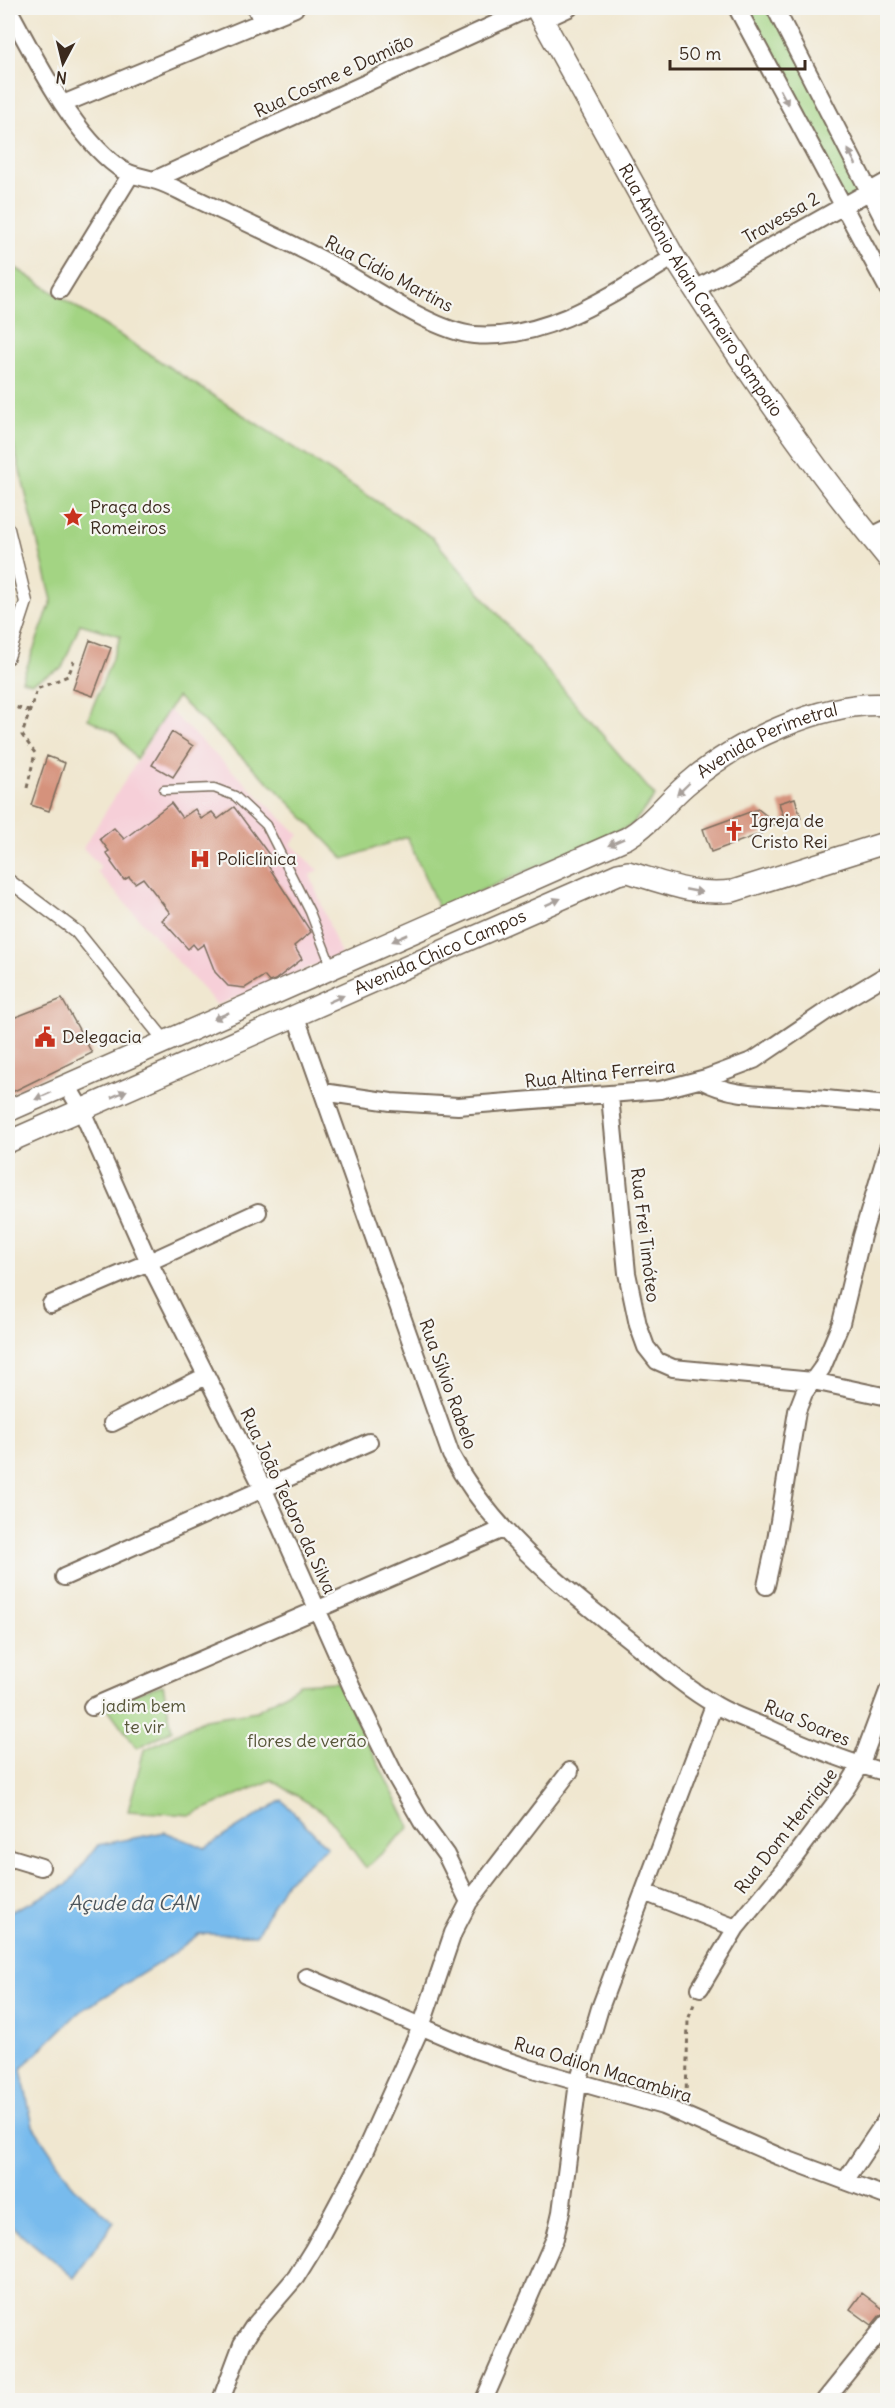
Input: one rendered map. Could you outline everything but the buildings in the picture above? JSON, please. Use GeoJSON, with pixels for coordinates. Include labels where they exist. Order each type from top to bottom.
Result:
{"type":"FeatureCollection","features":[{"type":"Feature","properties":{"kind":"street"},"geometry":{"type":"LineString","coordinates":[[8,8],[63,104],[102,153],[119,168],[131,174],[60,291]]}},
{"type":"Feature","properties":{"kind":"street"},"geometry":{"type":"LineString","coordinates":[[63,104],[259,15],[295,8]]}},
{"type":"Feature","properties":{"kind":"street","name":"Rua Cosme e Damião"},"geometry":{"type":"LineString","coordinates":[[154,180],[536,12],[569,8]]}},
{"type":"Feature","properties":{"kind":"street"},"geometry":{"type":"LineString","coordinates":[[737,8],[888,289]]}},
{"type":"Feature","properties":{"kind":"street"},"geometry":{"type":"LineString","coordinates":[[775,8],[888,228]]}},
{"type":"Feature","properties":{"kind":"street","name":"Rua Antônio Alain Carneiro Sampaio"},"geometry":{"type":"LineString","coordinates":[[536,12],[694,290],[770,404],[879,532],[888,558]]}},
{"type":"Feature","properties":{"kind":"street","name":"Rua Cídio Martins"},"geometry":{"type":"LineString","coordinates":[[131,174],[169,185],[326,261],[430,321],[473,335],[511,333],[567,318],[597,304],[674,257]]}},
{"type":"Feature","properties":{"kind":"street","name":"Travessa 2"},"geometry":{"type":"LineString","coordinates":[[694,290],[888,181]]}},
{"type":"Feature","properties":{"kind":"street"},"geometry":{"type":"LineString","coordinates":[[8,529],[26,602],[8,657]]}},
{"type":"Feature","properties":{"kind":"street","name":"Avenida Perimetral"},"geometry":{"type":"LineString","coordinates":[[663,809],[684,786],[716,761],[753,740],[828,711],[888,705]]}},
{"type":"Feature","properties":{"kind":"street","name":"Avenida Chico Campos"},"geometry":{"type":"LineString","coordinates":[[8,1111],[627,838],[644,828],[663,809]]}},
{"type":"Feature","properties":{"kind":"street","name":"Avenida Chico Campos"},"geometry":{"type":"LineString","coordinates":[[8,1142],[618,874],[628,872],[697,893],[724,892],[888,842]]}},
{"type":"Feature","properties":{"kind":"street"},"geometry":{"type":"LineString","coordinates":[[8,880],[77,932],[165,1041]]}},
{"type":"Feature","properties":{"kind":"street"},"geometry":{"type":"LineString","coordinates":[[424,927],[436,955]]}},
{"type":"Feature","properties":{"kind":"street","name":"Rua Altina Ferreira"},"geometry":{"type":"LineString","coordinates":[[323,1092],[430,1106],[610,1096],[660,1090],[701,1080],[754,1060],[834,1006],[888,974]]}},
{"type":"Feature","properties":{"kind":"street","name":"Rua Sílvio Rabelo"},"geometry":{"type":"LineString","coordinates":[[296,1017],[451,1455],[470,1487],[503,1529],[569,1592],[714,1705]]}},
{"type":"Feature","properties":{"kind":"street"},"geometry":{"type":"LineString","coordinates":[[701,1080],[719,1089],[741,1094],[888,1105]]}},
{"type":"Feature","properties":{"kind":"street","name":"Rua João Tedoro da Silva"},"geometry":{"type":"LineString","coordinates":[[67,1085],[150,1262],[264,1490],[396,1778],[422,1822],[446,1855],[469,1902]]}},
{"type":"Feature","properties":{"kind":"street","name":"Rua Frei Timóteo"},"geometry":{"type":"LineString","coordinates":[[610,1096],[627,1273],[638,1325],[646,1347],[657,1361],[673,1368],[704,1373],[813,1381],[888,1397]]}},
{"type":"Feature","properties":{"kind":"street"},"geometry":{"type":"LineString","coordinates":[[766,1586],[778,1529],[797,1411],[804,1393],[822,1368],[841,1323],[862,1236],[888,1148]]}},
{"type":"Feature","properties":{"kind":"street"},"geometry":{"type":"LineString","coordinates":[[51,1304],[150,1262],[258,1212]]}},
{"type":"Feature","properties":{"kind":"street"},"geometry":{"type":"LineString","coordinates":[[112,1423],[206,1376]]}},
{"type":"Feature","properties":{"kind":"street"},"geometry":{"type":"LineString","coordinates":[[64,1577],[369,1442]]}},
{"type":"Feature","properties":{"kind":"street"},"geometry":{"type":"LineString","coordinates":[[92,1707],[503,1529]]}},
{"type":"Feature","properties":{"kind":"street","name":"Rua Dom Henrique"},"geometry":{"type":"LineString","coordinates":[[700,1988],[736,1928],[796,1855],[847,1787],[860,1766],[888,1691]]}},
{"type":"Feature","properties":{"kind":"street"},"geometry":{"type":"LineString","coordinates":[[484,2400],[555,2238],[561,2212],[578,2082],[600,2008],[714,1705]]}},
{"type":"Feature","properties":{"kind":"street","name":"Rua Soares"},"geometry":{"type":"LineString","coordinates":[[714,1705],[860,1766],[888,1773]]}},
{"type":"Feature","properties":{"kind":"street"},"geometry":{"type":"LineString","coordinates":[[220,2400],[242,2344],[253,2327],[296,2277],[342,2196],[421,2027],[453,1933],[469,1902],[570,1771]]}},
{"type":"Feature","properties":{"kind":"street"},"geometry":{"type":"LineString","coordinates":[[8,1857],[41,1867]]}},
{"type":"Feature","properties":{"kind":"street"},"geometry":{"type":"LineString","coordinates":[[644,1892],[736,1928]]}},
{"type":"Feature","properties":{"kind":"street","name":"Rua Odilon Macambira"},"geometry":{"type":"LineString","coordinates":[[308,1977],[421,2027],[529,2068],[632,2096],[686,2115],[737,2139],[888,2197]]}},
{"type":"Feature","properties":{"kind":"street"},"geometry":{"type":"LineString","coordinates":[[845,2181],[888,2117]]}},
{"type":"Feature","properties":{"kind":"street"},"geometry":{"type":"LineString","coordinates":[[825,2400],[888,2322]]}},
{"type":"Feature","properties":{"kind":"lane"},"geometry":{"type":"LineString","coordinates":[[164,790],[214,788],[235,796],[266,825],[310,912],[332,969]]}},
{"type":"Feature","properties":{"kind":"path"},"geometry":{"type":"LineString","coordinates":[[27,788],[35,753],[21,735],[36,689],[68,676],[74,661]]}},
{"type":"Feature","properties":{"kind":"path"},"geometry":{"type":"LineString","coordinates":[[8,705],[29,711]]}},
{"type":"Feature","properties":{"kind":"path"},"geometry":{"type":"LineString","coordinates":[[686,2115],[685,2062],[688,2020],[700,1988]]}},
{"type":"Feature","properties":{"kind":"shaded area","name":"Policlínica"},"geometry":{"type":"Polygon","coordinates":[[[169,710],[299,835],[291,844],[318,870],[310,875],[341,955],[217,1005],[97,872],[101,867],[83,848],[169,710]]]}},
{"type":"Feature","properties":{"kind":"green space"},"geometry":{"type":"Polygon","coordinates":[[[737,8],[775,8],[868,191],[842,205],[737,8]]]}},
{"type":"Feature","properties":{"kind":"green space"},"geometry":{"type":"Polygon","coordinates":[[[8,263],[432,537],[655,796],[632,825],[439,909],[407,837],[344,859],[276,789],[177,697],[136,759],[116,733],[88,719],[121,636],[80,624],[62,668],[31,683],[22,680],[52,600],[8,422],[8,263]]]}},
{"type":"Feature","properties":{"kind":"green space","name":"flores de verão"},"geometry":{"type":"Polygon","coordinates":[[[337,1682],[410,1827],[366,1868],[326,1814],[272,1780],[191,1815],[128,1811],[144,1750],[205,1719],[257,1711],[300,1684],[337,1682]]]}},
{"type":"Feature","properties":{"kind":"green space","name":"jadim bem te vir"},"geometry":{"type":"Polygon","coordinates":[[[163,1685],[172,1730],[137,1748],[103,1702],[163,1685]]]}},
{"type":"Feature","properties":{"kind":"water","name":"Açude da CAN"},"geometry":{"type":"Polygon","coordinates":[[[282,1800],[327,1847],[285,1883],[256,1935],[199,1934],[164,1960],[78,2013],[21,2069],[33,2126],[74,2187],[114,2222],[74,2278],[8,2223],[8,1913],[67,1885],[98,1845],[165,1832],[205,1848],[282,1800]]]}},
{"type":"Feature","properties":{"kind":"place","name":"Praça dos Romeiros"},"geometry":{"type":"Point","coordinates":[73,517]}},
{"type":"Feature","properties":{"kind":"place","name":"Igreja de Cristo Rei"},"geometry":{"type":"Point","coordinates":[734,831]}},
{"type":"Feature","properties":{"kind":"place","name":"Policlínica"},"geometry":{"type":"Point","coordinates":[200,859]}},
{"type":"Feature","properties":{"kind":"place","name":"Delegacia"},"geometry":{"type":"Point","coordinates":[45,1037]}}]}
